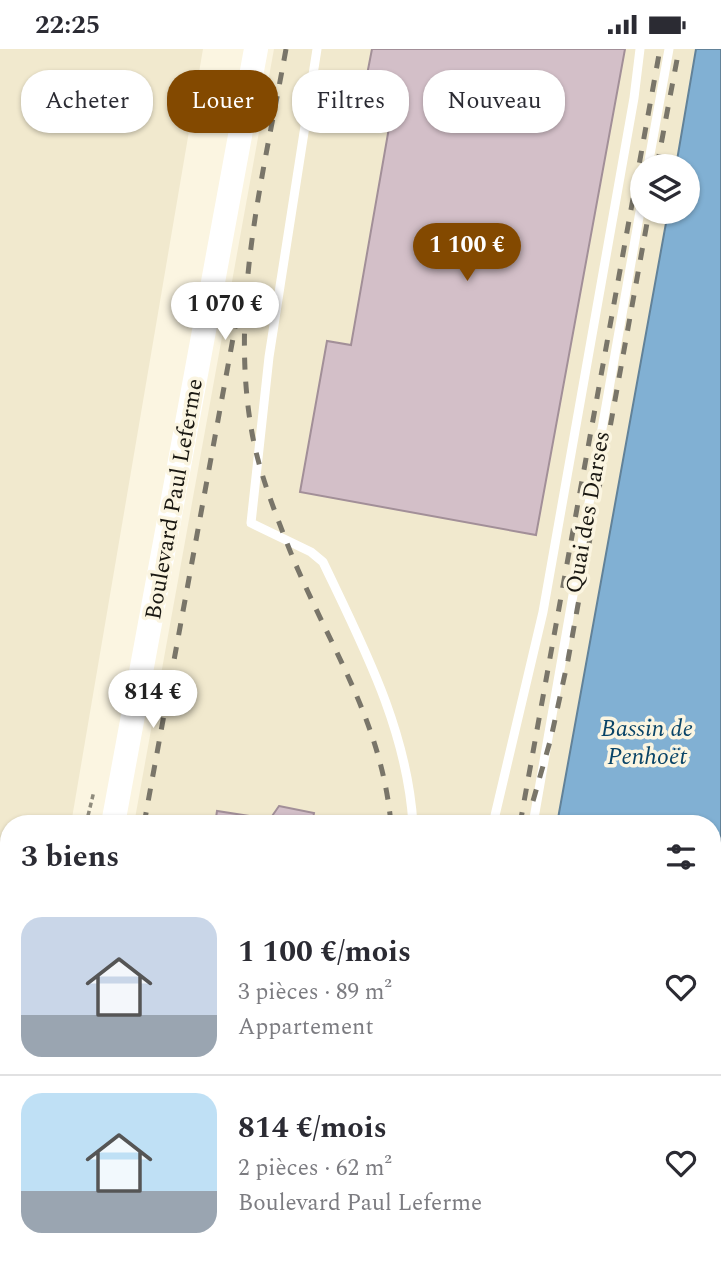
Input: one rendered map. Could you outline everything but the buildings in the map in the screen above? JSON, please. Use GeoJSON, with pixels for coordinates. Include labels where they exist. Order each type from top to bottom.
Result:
{"type":"FeatureCollection","features":[{"type":"Feature","properties":{"kind":"main road","name":"Boulevard Paul Leferme"},"geometry":{"type":"LineString","coordinates":[[115,815],[256,49]]}},
{"type":"Feature","properties":{"kind":"lane"},"geometry":{"type":"LineString","coordinates":[[317,49],[269,357],[251,523],[311,552],[323,562],[381,686],[401,745],[412,815]]}},
{"type":"Feature","properties":{"kind":"lane"},"geometry":{"type":"LineString","coordinates":[[495,815],[542,612],[634,98],[640,49]]}},
{"type":"Feature","properties":{"kind":"lane"},"geometry":{"type":"LineString","coordinates":[[650,154],[669,49]]}},
{"type":"Feature","properties":{"kind":"lane","name":"Quai des Darses"},"geometry":{"type":"LineString","coordinates":[[535,815],[638,224]]}},
{"type":"Feature","properties":{"kind":"shaded area"},"geometry":{"type":"Polygon","coordinates":[[[0,49],[203,49],[199,70],[167,70],[167,133],[189,133],[73,815],[0,815],[0,49]]]}},
{"type":"Feature","properties":{"kind":"shaded area"},"geometry":{"type":"Polygon","coordinates":[[[274,49],[721,49],[721,815],[136,815],[259,133],[278,133],[278,70],[270,70],[274,49]]]}},
{"type":"Feature","properties":{"kind":"water","name":"Bassin de Penhoët"},"geometry":{"type":"Polygon","coordinates":[[[696,49],[721,49],[721,815],[559,815],[666,224],[700,224],[700,154],[678,154],[696,49]]]}},
{"type":"Feature","properties":{"kind":"railway"},"geometry":{"type":"LineString","coordinates":[[286,49],[252,237],[247,284],[246,380],[251,427],[261,469],[285,538],[348,677],[376,747],[390,815]]}},
{"type":"Feature","properties":{"kind":"railway"},"geometry":{"type":"LineString","coordinates":[[522,815],[660,49]]}},
{"type":"Feature","properties":{"kind":"railway"},"geometry":{"type":"LineString","coordinates":[[659,154],[679,49]]}},
{"type":"Feature","properties":{"kind":"railway"},"geometry":{"type":"LineString","coordinates":[[533,801],[551,738],[568,660],[647,224]]}},
{"type":"Feature","properties":{"kind":"railway"},"geometry":{"type":"LineString","coordinates":[[146,815],[238,311]]}}]}
